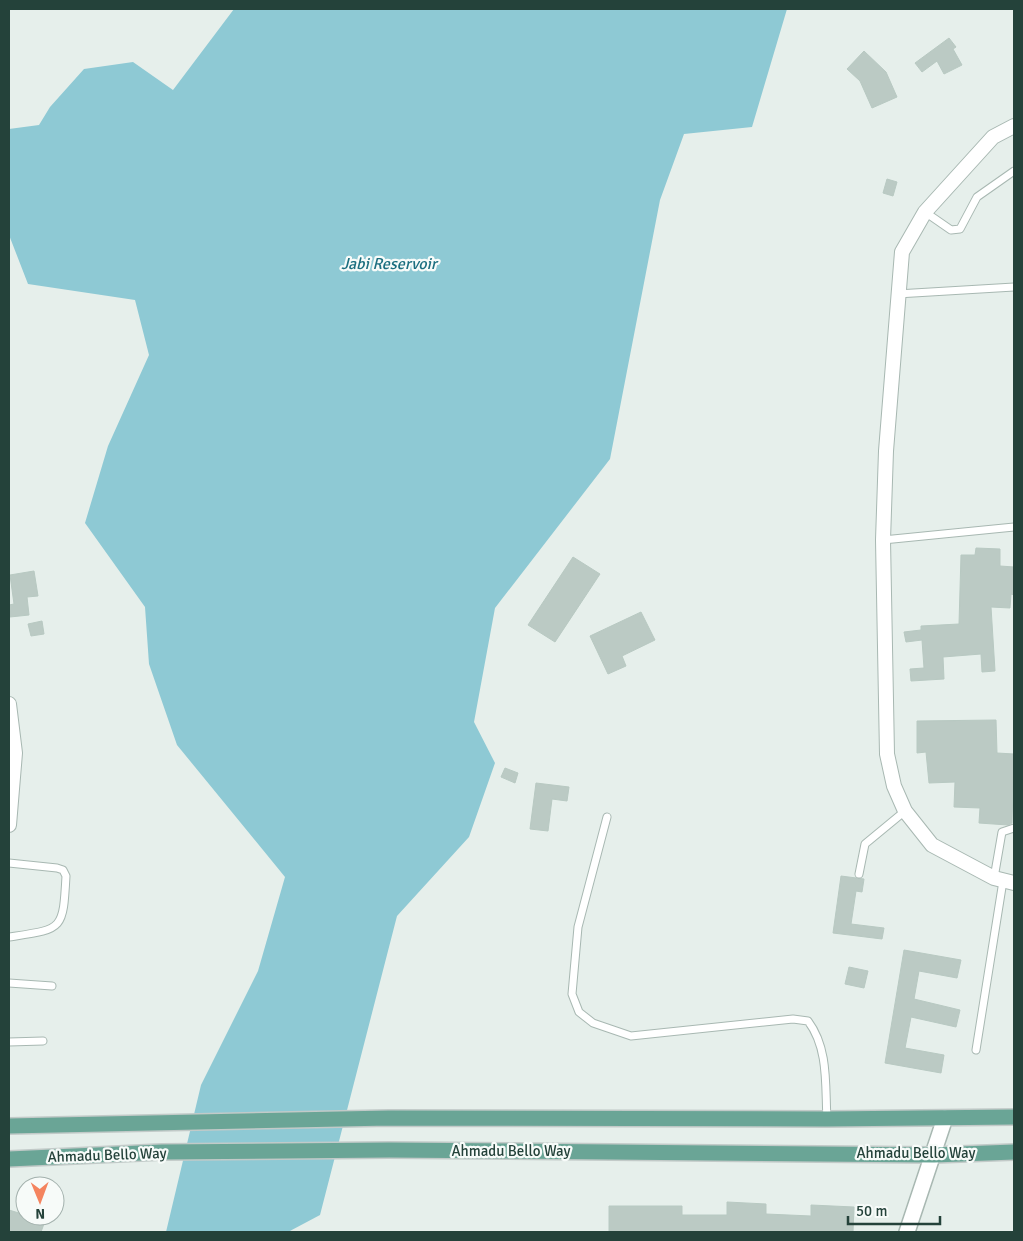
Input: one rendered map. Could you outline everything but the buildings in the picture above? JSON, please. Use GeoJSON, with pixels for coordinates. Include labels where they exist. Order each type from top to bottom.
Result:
{"type":"FeatureCollection","features":[{"type":"Feature","properties":{"kind":"main road","name":"Ahmadu Bello Way"},"geometry":{"type":"LineString","coordinates":[[9,1126],[389,1118],[828,1120],[1014,1117]]}},
{"type":"Feature","properties":{"kind":"main road","name":"Ahmadu Bello Way"},"geometry":{"type":"LineString","coordinates":[[9,1159],[162,1152],[389,1150],[934,1155],[1014,1152]]}},
{"type":"Feature","properties":{"kind":"street"},"geometry":{"type":"LineString","coordinates":[[1004,881],[932,845],[905,811],[894,786],[887,754],[883,540],[886,451],[896,294],[902,252],[925,212],[993,137],[1014,126]]}},
{"type":"Feature","properties":{"kind":"street"},"geometry":{"type":"LineString","coordinates":[[9,704],[15,753],[9,825]]}},
{"type":"Feature","properties":{"kind":"street"},"geometry":{"type":"LineString","coordinates":[[907,1232],[945,1118]]}},
{"type":"Feature","properties":{"kind":"lane"},"geometry":{"type":"LineString","coordinates":[[925,212],[951,230],[960,229],[977,198],[1014,171]]}},
{"type":"Feature","properties":{"kind":"lane"},"geometry":{"type":"LineString","coordinates":[[896,294],[1014,287]]}},
{"type":"Feature","properties":{"kind":"lane"},"geometry":{"type":"LineString","coordinates":[[883,540],[1014,527]]}},
{"type":"Feature","properties":{"kind":"lane"},"geometry":{"type":"LineString","coordinates":[[859,874],[866,844],[870,837],[905,811]]}},
{"type":"Feature","properties":{"kind":"lane"},"geometry":{"type":"LineString","coordinates":[[607,817],[578,927],[572,994],[579,1012],[594,1023],[631,1036],[793,1019],[808,1021],[822,1045],[828,1120]]}},
{"type":"Feature","properties":{"kind":"lane"},"geometry":{"type":"LineString","coordinates":[[976,1050],[1004,881],[1002,832],[1014,828]]}},
{"type":"Feature","properties":{"kind":"lane"},"geometry":{"type":"LineString","coordinates":[[9,863],[57,868],[62,870],[66,876],[61,921],[55,927],[44,932],[9,937]]}},
{"type":"Feature","properties":{"kind":"lane"},"geometry":{"type":"LineString","coordinates":[[9,983],[52,986]]}},
{"type":"Feature","properties":{"kind":"lane"},"geometry":{"type":"LineString","coordinates":[[9,1042],[43,1041]]}},
{"type":"Feature","properties":{"kind":"water","name":"Jabi Reservoir"},"geometry":{"type":"Polygon","coordinates":[[[234,9],[787,9],[752,127],[684,134],[660,200],[610,459],[495,608],[474,722],[495,763],[469,837],[397,916],[320,1215],[288,1232],[166,1232],[201,1085],[258,971],[285,877],[177,745],[149,664],[145,607],[85,523],[108,446],[149,355],[135,300],[28,284],[9,235],[9,129],[39,125],[50,107],[84,69],[133,62],[173,90],[234,9]]]}}]}
